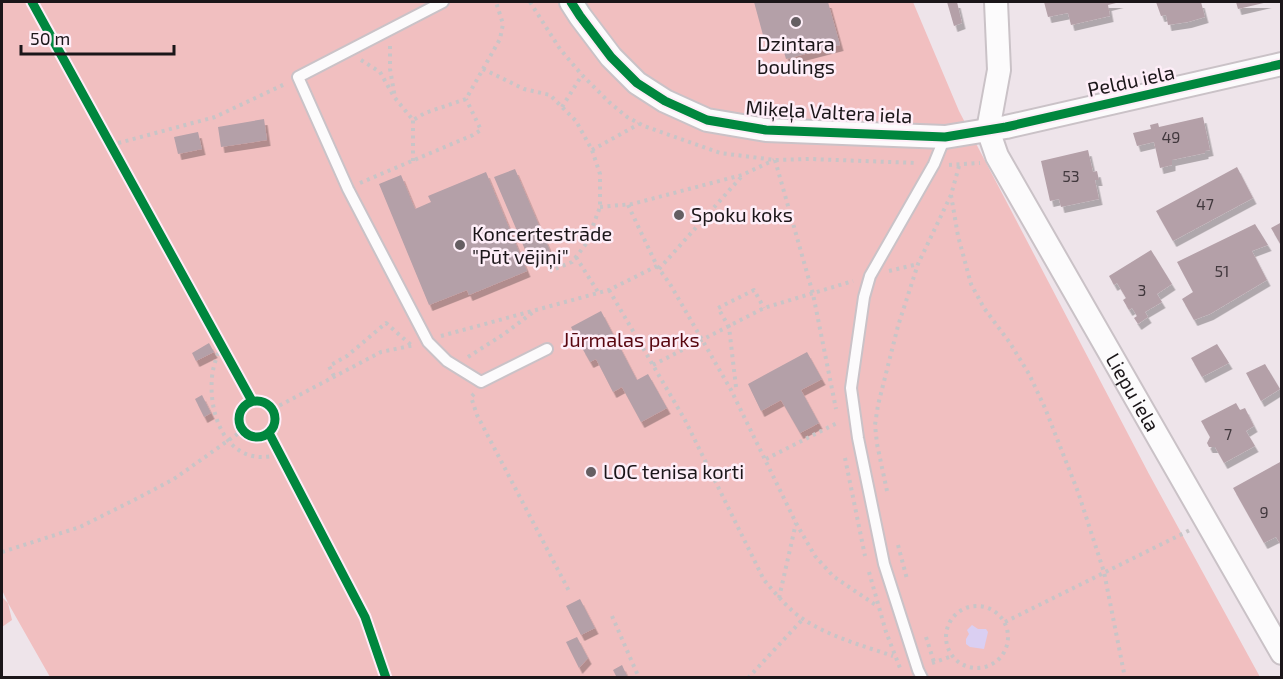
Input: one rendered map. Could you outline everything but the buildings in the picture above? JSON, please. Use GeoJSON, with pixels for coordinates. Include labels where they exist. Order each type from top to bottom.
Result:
{"type":"FeatureCollection","features":[{"type":"Feature","properties":{"kind":"street","name":"Miķeļa Valtera iela"},"geometry":{"type":"LineString","coordinates":[[571,2],[611,57],[637,83],[665,101],[707,120],[766,130],[945,137],[988,130]]}},
{"type":"Feature","properties":{"kind":"street"},"geometry":{"type":"LineString","coordinates":[[988,130],[999,70],[996,2]]}},
{"type":"Feature","properties":{"kind":"street","name":"Peldu iela"},"geometry":{"type":"LineString","coordinates":[[988,130],[1281,64]]}},
{"type":"Feature","properties":{"kind":"street","name":"Liepu iela"},"geometry":{"type":"LineString","coordinates":[[988,130],[997,156],[1281,654]]}},
{"type":"Feature","properties":{"kind":"lane"},"geometry":{"type":"LineString","coordinates":[[443,2],[298,77],[348,189],[428,342],[455,366],[482,382],[547,349]]}},
{"type":"Feature","properties":{"kind":"lane"},"geometry":{"type":"LineString","coordinates":[[920,674],[884,564],[858,438],[851,388],[864,297],[870,276],[934,164],[945,137]]}},
{"type":"Feature","properties":{"kind":"path"},"geometry":{"type":"LineString","coordinates":[[414,120],[425,113],[466,99],[500,39],[503,24],[496,2]]}},
{"type":"Feature","properties":{"kind":"path"},"geometry":{"type":"LineString","coordinates":[[391,29],[390,69],[395,98]]}},
{"type":"Feature","properties":{"kind":"path"},"geometry":{"type":"LineString","coordinates":[[348,51],[380,72],[395,98],[414,120],[413,161]]}},
{"type":"Feature","properties":{"kind":"path"},"geometry":{"type":"LineString","coordinates":[[483,69],[524,89],[550,95],[576,121],[592,150],[600,174],[600,207],[586,244],[572,262],[550,272]]}},
{"type":"Feature","properties":{"kind":"path"},"geometry":{"type":"LineString","coordinates":[[562,107],[582,75]]}},
{"type":"Feature","properties":{"kind":"path"},"geometry":{"type":"LineString","coordinates":[[111,145],[215,117],[298,77]]}},
{"type":"Feature","properties":{"kind":"path"},"geometry":{"type":"LineString","coordinates":[[348,189],[481,130],[466,99]]}},
{"type":"Feature","properties":{"kind":"path"},"geometry":{"type":"LineString","coordinates":[[592,150],[639,124]]}},
{"type":"Feature","properties":{"kind":"path"},"geometry":{"type":"LineString","coordinates":[[105,135],[116,156]]}},
{"type":"Feature","properties":{"kind":"path"},"geometry":{"type":"LineString","coordinates":[[600,207],[628,205],[742,175],[775,160],[810,159],[958,166],[979,164],[997,156]]}},
{"type":"Feature","properties":{"kind":"path"},"geometry":{"type":"LineString","coordinates":[[775,160],[813,294],[841,432]]}},
{"type":"Feature","properties":{"kind":"path"},"geometry":{"type":"LineString","coordinates":[[888,498],[878,444],[876,425],[878,405],[898,326],[918,264],[951,195],[958,166]]}},
{"type":"Feature","properties":{"kind":"path"},"geometry":{"type":"LineString","coordinates":[[443,336],[609,290],[658,268],[742,175]]}},
{"type":"Feature","properties":{"kind":"path"},"geometry":{"type":"LineString","coordinates":[[951,195],[958,236],[971,284],[984,308],[1010,342],[1029,374],[1078,492],[1104,572],[1125,678]]}},
{"type":"Feature","properties":{"kind":"path"},"geometry":{"type":"LineString","coordinates":[[628,205],[658,268],[731,390],[796,523],[815,556],[833,576],[878,606]]}},
{"type":"Feature","properties":{"kind":"path"},"geometry":{"type":"LineString","coordinates":[[576,257],[598,292]]}},
{"type":"Feature","properties":{"kind":"path"},"geometry":{"type":"LineString","coordinates":[[652,366],[764,308],[918,264]]}},
{"type":"Feature","properties":{"kind":"path"},"geometry":{"type":"LineString","coordinates":[[609,290],[685,420],[764,580],[779,598],[803,619],[842,638],[894,657]]}},
{"type":"Feature","properties":{"kind":"path"},"geometry":{"type":"LineString","coordinates":[[736,387],[729,327],[718,308],[754,290],[764,308]]}},
{"type":"Feature","properties":{"kind":"path"},"geometry":{"type":"LineString","coordinates":[[455,366],[504,334],[538,308]]}},
{"type":"Feature","properties":{"kind":"path"},"geometry":{"type":"LineString","coordinates":[[334,376],[329,366],[347,356],[386,323],[411,346]]}},
{"type":"Feature","properties":{"kind":"path"},"geometry":{"type":"LineString","coordinates":[[219,342],[226,355]]}},
{"type":"Feature","properties":{"kind":"path"},"geometry":{"type":"LineString","coordinates":[[219,342],[211,389],[215,416],[228,441],[244,454],[254,457],[263,458],[280,454]]}},
{"type":"Feature","properties":{"kind":"path"},"geometry":{"type":"LineString","coordinates":[[265,402],[274,413],[334,376],[381,352],[428,342]]}},
{"type":"Feature","properties":{"kind":"path"},"geometry":{"type":"LineString","coordinates":[[482,382],[471,397],[477,415],[569,591]]}},
{"type":"Feature","properties":{"kind":"path"},"geometry":{"type":"LineString","coordinates":[[239,420],[243,430],[253,437]]}},
{"type":"Feature","properties":{"kind":"path"},"geometry":{"type":"LineString","coordinates":[[766,459],[839,422]]}},
{"type":"Feature","properties":{"kind":"path"},"geometry":{"type":"LineString","coordinates":[[2,552],[80,527],[174,479],[243,430]]}},
{"type":"Feature","properties":{"kind":"path"},"geometry":{"type":"LineString","coordinates":[[275,444],[285,464]]}},
{"type":"Feature","properties":{"kind":"path"},"geometry":{"type":"LineString","coordinates":[[844,452],[855,514],[878,606],[894,657],[904,676]]}},
{"type":"Feature","properties":{"kind":"path"},"geometry":{"type":"LineString","coordinates":[[1005,622],[1207,521]]}},
{"type":"Feature","properties":{"kind":"path"},"geometry":{"type":"LineString","coordinates":[[779,598],[796,523]]}},
{"type":"Feature","properties":{"kind":"path"},"geometry":{"type":"LineString","coordinates":[[897,541],[908,581]]}},
{"type":"Feature","properties":{"kind":"path"},"geometry":{"type":"LineString","coordinates":[[970,606],[990,608],[1005,622],[1009,632],[1005,652],[990,666],[969,667],[952,656],[946,636],[953,617],[961,610],[970,606]]}},
{"type":"Feature","properties":{"kind":"path"},"geometry":{"type":"LineString","coordinates":[[612,616],[639,678]]}},
{"type":"Feature","properties":{"kind":"path"},"geometry":{"type":"LineString","coordinates":[[748,678],[803,619]]}},
{"type":"Feature","properties":{"kind":"path"},"geometry":{"type":"LineString","coordinates":[[924,632],[934,662]]}},
{"type":"Feature","properties":{"kind":"path"},"geometry":{"type":"LineString","coordinates":[[920,674],[934,662],[952,656]]}},
{"type":"Feature","properties":{"kind":"green space","name":"Jūrmalas parks"},"geometry":{"type":"Polygon","coordinates":[[[2,2],[913,2],[959,111],[1149,474],[1260,677],[50,677],[2,590],[2,2]]]}},
{"type":"Feature","properties":{"kind":"green space"},"geometry":{"type":"Polygon","coordinates":[[[2,597],[8,603],[12,620],[2,627],[2,597]]]}},
{"type":"Feature","properties":{"kind":"shaded area"},"geometry":{"type":"Polygon","coordinates":[[[972,625],[978,629],[986,629],[988,632],[984,649],[970,647],[966,644],[969,634],[967,630],[972,625]]]}},
{"type":"Feature","properties":{"kind":"cycle path"},"geometry":{"type":"LineString","coordinates":[[32,2],[252,401]]}},
{"type":"Feature","properties":{"kind":"cycle path"},"geometry":{"type":"LineString","coordinates":[[571,2],[611,57],[637,83],[665,101],[707,120],[766,130],[945,137],[1006,127],[1282,64]]}},
{"type":"Feature","properties":{"kind":"cycle path"},"geometry":{"type":"LineString","coordinates":[[257,401],[270,406],[275,419],[270,432],[257,437],[244,432],[239,419],[244,406],[257,401]]}},
{"type":"Feature","properties":{"kind":"cycle path"},"geometry":{"type":"LineString","coordinates":[[269,433],[365,617],[386,678]]}},
{"type":"Feature","properties":{"kind":"place","name":"Dzintara boulings"},"geometry":{"type":"Point","coordinates":[796,22]}},
{"type":"Feature","properties":{"kind":"place","name":"Spoku koks"},"geometry":{"type":"Point","coordinates":[679,215]}},
{"type":"Feature","properties":{"kind":"place","name":"Koncertestrāde \"Pūt vējiņi\""},"geometry":{"type":"Point","coordinates":[460,245]}},
{"type":"Feature","properties":{"kind":"place","name":"LOC tenisa korti"},"geometry":{"type":"Point","coordinates":[591,472]}}]}
